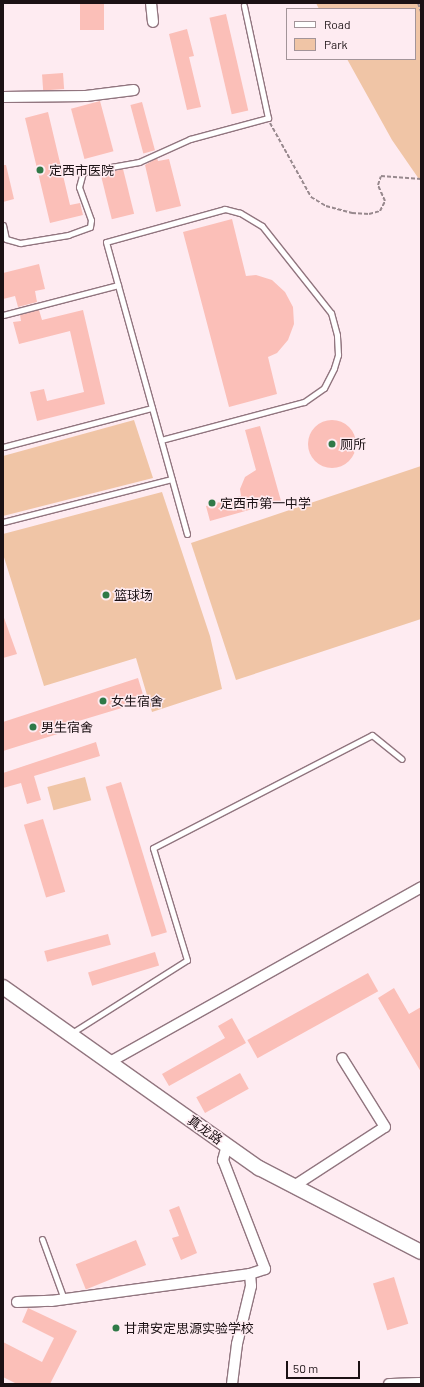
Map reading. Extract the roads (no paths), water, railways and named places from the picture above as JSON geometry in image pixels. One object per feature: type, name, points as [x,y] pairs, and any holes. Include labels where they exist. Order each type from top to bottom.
[{"type":"main road","name":"真龙路","points":[[3,987],[108,1063],[259,1168],[421,1252]]},
{"type":"street","points":[[151,3],[152,22]]},
{"type":"street","points":[[3,97],[86,96],[134,90]]},
{"type":"street","points":[[108,1063],[421,887]]},
{"type":"street","points":[[294,1186],[385,1127],[342,1058]]},
{"type":"street","points":[[17,1302],[64,1299],[250,1274],[265,1268],[223,1160],[227,1146]]},
{"type":"street","points":[[232,1384],[237,1344],[251,1286],[250,1274]]},
{"type":"street","points":[[389,1384],[421,1383]]},
{"type":"lane","points":[[3,225],[6,239],[20,243],[68,235],[90,227],[91,220],[79,187],[83,172],[139,162],[190,139],[268,118],[244,6]]},
{"type":"lane","points":[[161,440],[304,402],[324,388],[334,368],[338,355],[337,335],[331,313],[262,226],[240,213],[225,209],[106,242],[187,534]]},
{"type":"lane","points":[[3,315],[118,285]]},
{"type":"lane","points":[[3,447],[152,408]]},
{"type":"lane","points":[[3,522],[172,479]]},
{"type":"lane","points":[[70,1035],[187,960],[153,848],[372,735],[402,759]]},
{"type":"lane","points":[[42,1239],[64,1299]]},
{"type":"place","name":"定西市医院","points":[[40,170]]},
{"type":"place","name":"厕所","points":[[332,444]]},
{"type":"place","name":"定西市第一中学","points":[[212,503]]},
{"type":"place","name":"篮球场","points":[[106,595]]},
{"type":"place","name":"女生宿舍","points":[[103,701]]},
{"type":"place","name":"男生宿舍","points":[[33,727]]},
{"type":"place","name":"甘肃安定思源实验学校","points":[[116,1328]]}]
